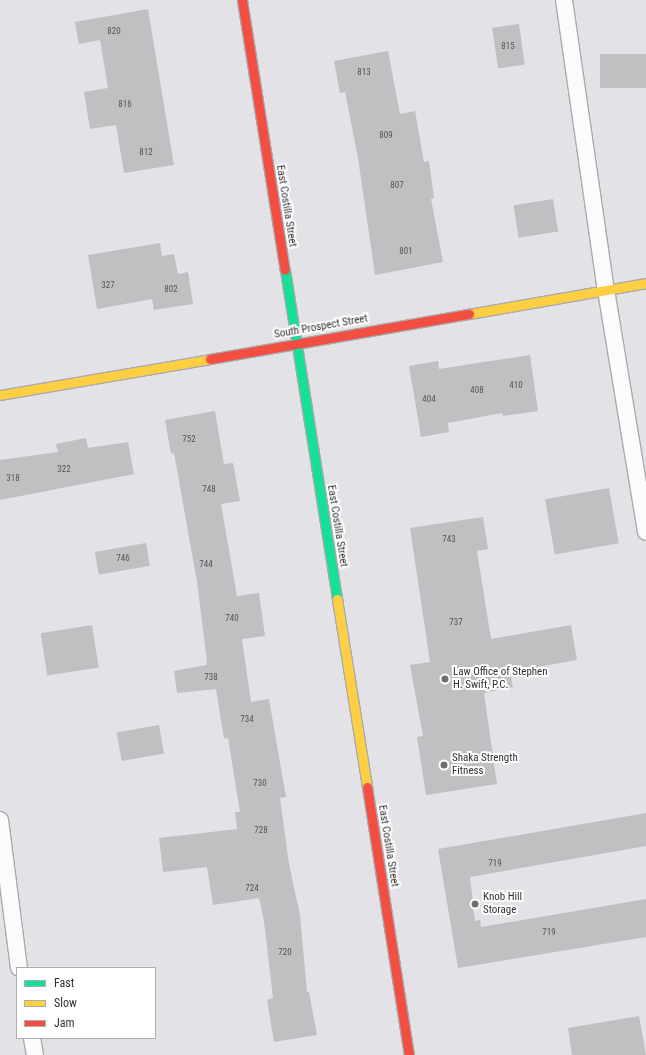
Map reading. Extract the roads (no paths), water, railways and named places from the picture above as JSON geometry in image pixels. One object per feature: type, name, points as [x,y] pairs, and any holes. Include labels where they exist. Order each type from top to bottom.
[{"type":"street","name":"East Costilla Street","points":[[242,0],[409,1055]]},
{"type":"street","name":"South Prospect Street","points":[[0,395],[646,283]]},
{"type":"lane","points":[[564,0],[606,290],[646,532]]},
{"type":"lane","points":[[0,820],[19,967]]},
{"type":"lane","points":[[32,1039],[35,1055]]},
{"type":"place","name":"Law Office of Stephen H. Swift, P.C.","points":[[445,679]]},
{"type":"place","name":"Shaka Strength Fitness","points":[[444,765]]},
{"type":"place","name":"Knob Hill Storage","points":[[475,904]]}]
